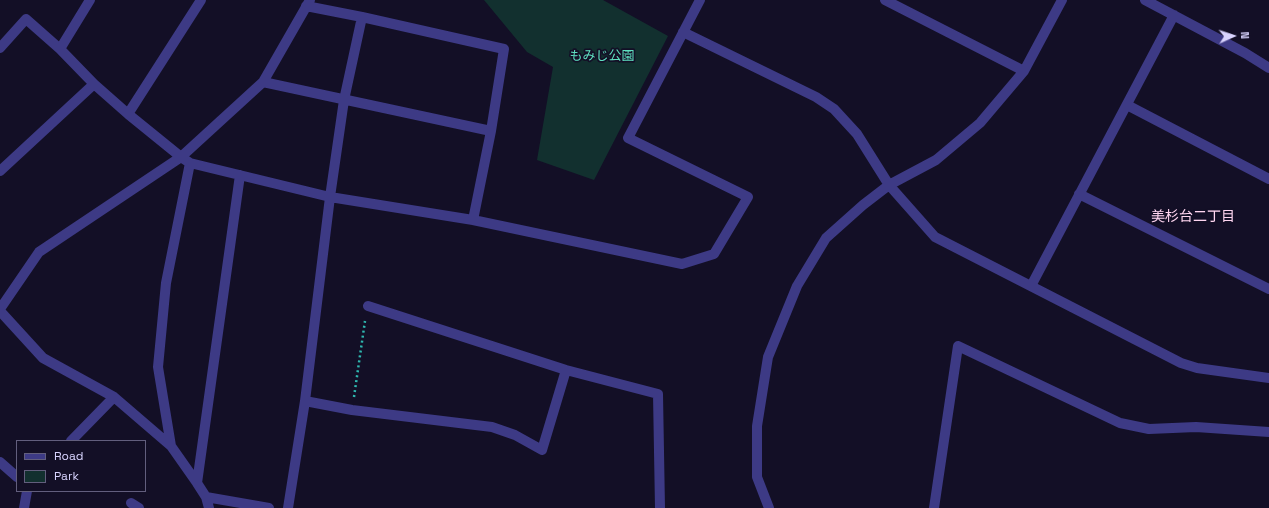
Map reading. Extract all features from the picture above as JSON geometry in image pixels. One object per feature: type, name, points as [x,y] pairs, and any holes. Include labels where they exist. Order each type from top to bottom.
[{"type":"street","points":[[60,49],[90,0]]},
{"type":"street","points":[[128,114],[201,0]]},
{"type":"street","points":[[0,48],[26,19],[60,49],[94,84],[128,114],[190,163],[330,197],[473,220],[682,264],[714,254],[748,197],[628,138],[700,0]]},
{"type":"street","points":[[885,0],[1024,71]]},
{"type":"street","points":[[769,508],[757,478],[757,426],[768,357],[797,286],[826,238],[863,205],[889,185],[936,160],[980,123],[1024,71],[1062,0]]},
{"type":"street","points":[[1145,0],[1245,53],[1269,68]]},
{"type":"street","points":[[269,508],[207,505],[197,483],[170,446],[114,397],[43,358],[0,310],[39,252],[181,157],[263,82],[308,3],[362,17],[504,49],[491,131],[473,220]]},
{"type":"street","points":[[1031,286],[1174,15]]},
{"type":"street","points":[[288,508],[305,401],[330,197],[344,100],[362,17]]},
{"type":"street","points":[[683,32],[816,97],[834,109],[857,134],[889,185],[935,238],[1181,363],[1197,368],[1269,378]]},
{"type":"street","points":[[263,82],[491,131]]},
{"type":"street","points":[[0,171],[94,84]]},
{"type":"street","points":[[1127,105],[1269,179]]},
{"type":"street","points":[[170,446],[158,367],[166,283],[190,163]]},
{"type":"street","points":[[197,483],[240,175]]},
{"type":"street","points":[[1079,194],[1269,289]]},
{"type":"street","points":[[368,306],[566,370],[658,394],[660,508]]},
{"type":"street","points":[[934,508],[958,346],[1120,423],[1149,429],[1196,427],[1269,432]]},
{"type":"street","points":[[305,401],[352,410],[492,427],[515,435],[542,450],[566,370]]},
{"type":"street","points":[[72,440],[114,397]]},
{"type":"street","points":[[0,462],[16,476]]},
{"type":"street","points":[[24,508],[27,492]]},
{"type":"path","points":[[352,410],[368,306]]},
{"type":"green space","name":"もみじ公園","points":[[484,0],[603,0],[668,36],[594,180],[537,160],[553,67],[527,52]]},
{"type":"district","name":"美杉台二丁目","points":[[1193,217]]}]
